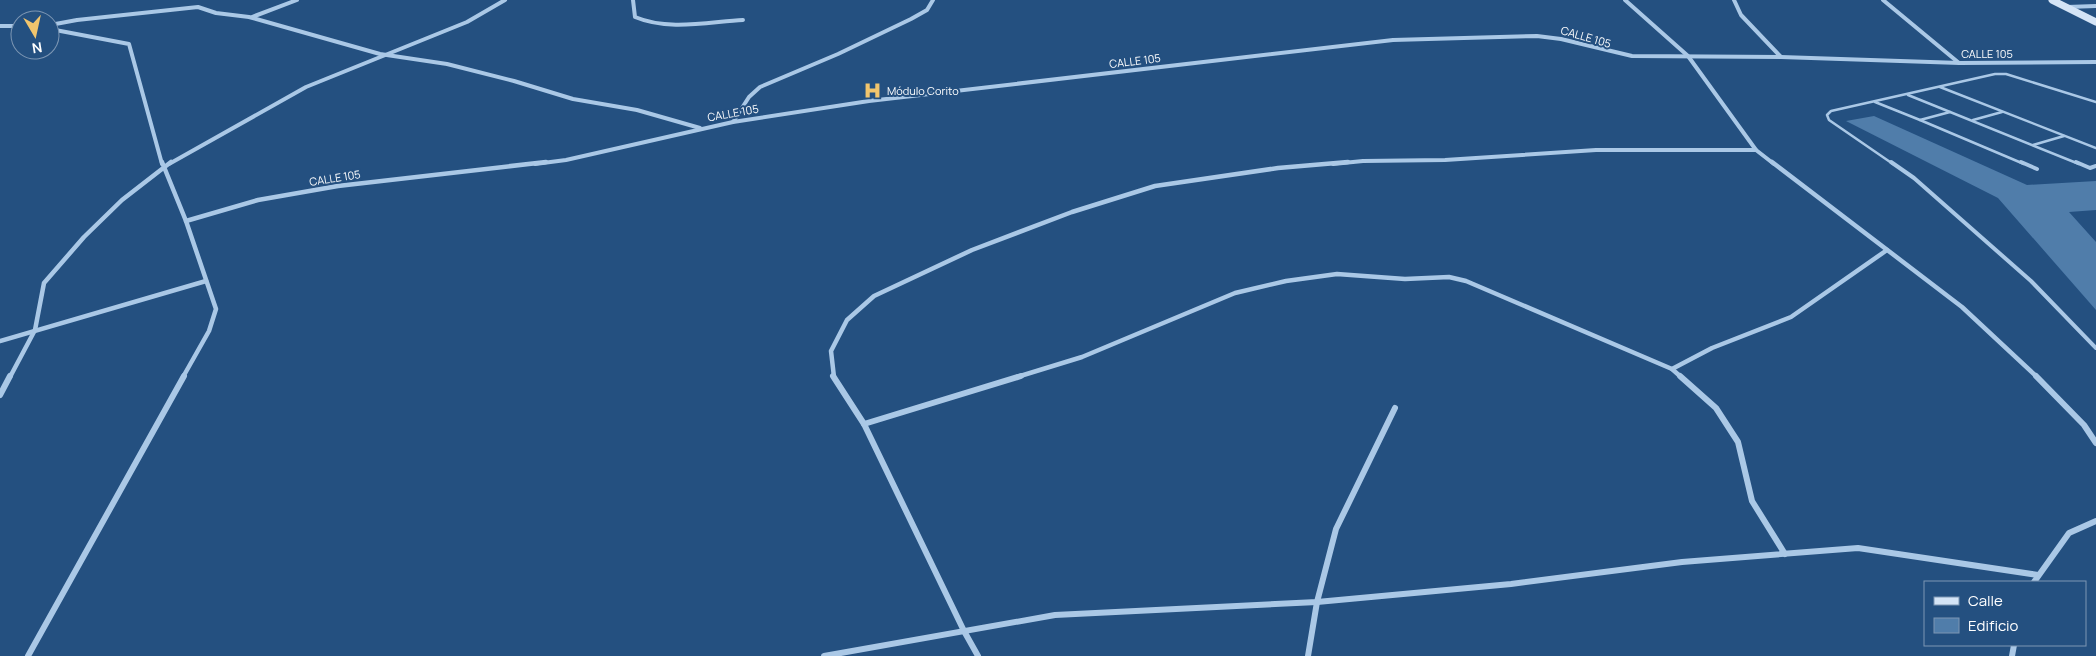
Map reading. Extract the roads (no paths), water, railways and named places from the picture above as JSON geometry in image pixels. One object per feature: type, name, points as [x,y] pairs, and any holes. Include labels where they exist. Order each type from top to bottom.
[{"type":"main road","points":[[2052,0],[2096,22]]},
{"type":"street","points":[[198,7],[199,0]]},
{"type":"street","points":[[251,17],[297,0]]},
{"type":"street","points":[[0,395],[36,330],[44,283],[96,225],[122,200],[162,167],[306,87],[467,22],[505,0]]},
{"type":"street","points":[[633,0],[635,17],[642,22],[658,24],[743,20]]},
{"type":"street","points":[[732,122],[749,97],[760,87],[838,54],[911,19],[927,10],[933,0]]},
{"type":"street","points":[[1625,0],[1688,56],[1756,150],[1962,307],[2036,376],[2084,426],[2096,442]]},
{"type":"street","points":[[1734,0],[1741,15],[1781,57]]},
{"type":"street","points":[[1883,0],[1960,63]]},
{"type":"street","points":[[2066,7],[2096,6]]},
{"type":"street","points":[[60,23],[198,7],[216,13],[251,17],[386,55],[447,64],[514,81],[573,99],[637,110],[701,128]]},
{"type":"street","points":[[28,656],[209,331],[216,309],[186,221],[162,167],[129,44],[60,31]]},
{"type":"street","name":"CALLE 105","points":[[186,221],[258,200],[302,192],[348,184],[566,160],[630,147],[701,128],[870,101],[1393,40],[1547,36],[1615,54],[1632,56],[1781,57],[1960,63],[2096,62]]},
{"type":"street","points":[[978,656],[964,631],[864,424],[833,375],[831,351],[847,320],[874,296],[972,250],[1072,212],[1155,186],[1278,168],[1363,161],[1445,160],[1596,150],[1756,150]]},
{"type":"street","points":[[1672,369],[1712,348],[1791,317],[1887,250]]},
{"type":"street","points":[[864,424],[1082,357],[1235,293],[1286,281],[1337,274],[1406,279],[1449,277],[1466,281],[1672,369],[1716,408],[1738,442],[1752,501],[1785,554]]},
{"type":"street","points":[[0,341],[206,282]]},
{"type":"street","points":[[1308,656],[1317,602],[1336,529],[1395,408]]},
{"type":"street","points":[[2035,581],[2068,533],[2096,521]]},
{"type":"street","points":[[824,656],[1055,615],[1317,602],[1511,584],[1682,562],[1858,548],[2038,575]]},
{"type":"lane","points":[[2096,102],[2006,74],[1987,75],[1940,88],[1831,111],[1827,115],[1829,120],[1914,178],[2031,281],[2096,348]]},
{"type":"lane","points":[[1940,88],[2096,148]]},
{"type":"lane","points":[[1908,95],[2090,168],[2096,166]]},
{"type":"lane","points":[[1875,102],[2038,169]]},
{"type":"lane","points":[[1920,120],[1950,112]]},
{"type":"lane","points":[[1972,121],[2002,112]]},
{"type":"lane","points":[[2032,145],[2064,136]]},
{"type":"place","name":"Módulo Corito","points":[[873,91]]}]
